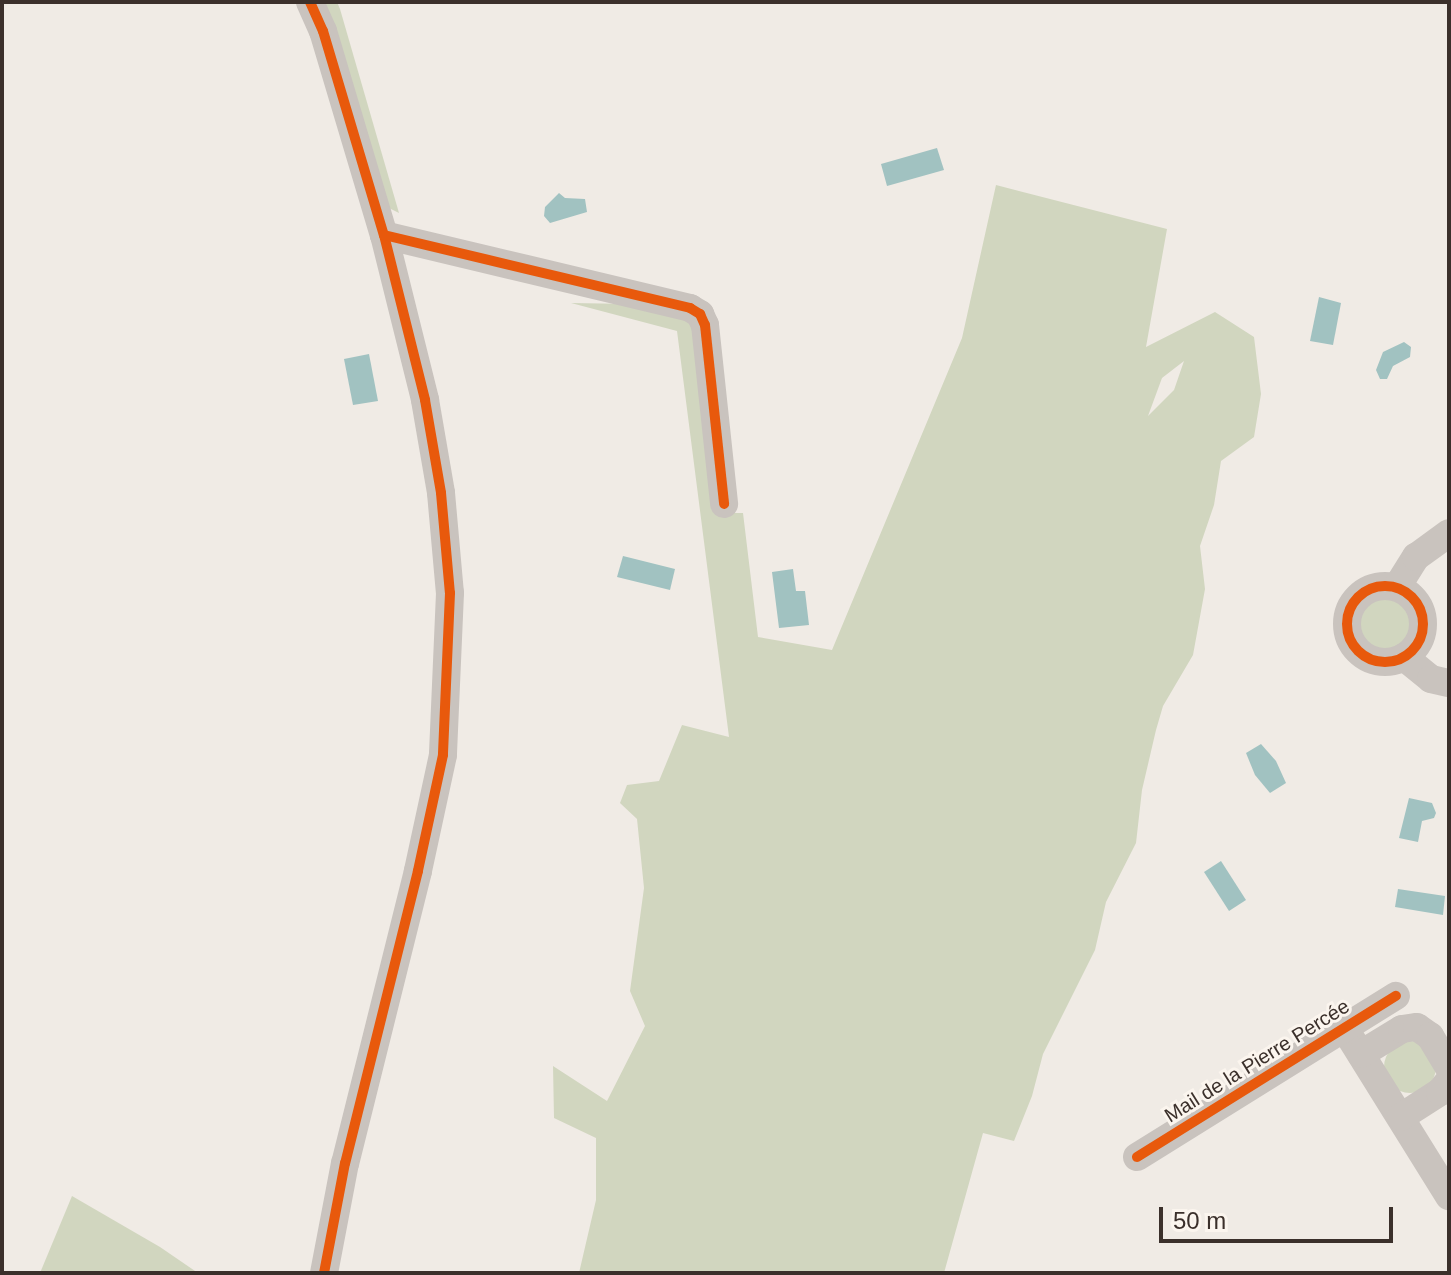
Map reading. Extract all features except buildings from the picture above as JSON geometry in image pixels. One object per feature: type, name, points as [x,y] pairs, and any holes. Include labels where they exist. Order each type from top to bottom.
[{"type":"street","points":[[310,2],[332,58],[384,235],[425,400],[441,493],[450,593],[443,755],[418,871],[345,1163],[324,1273]]},
{"type":"street","points":[[384,235],[690,308],[700,314],[705,325],[724,504]]},
{"type":"street","points":[[1397,587],[1416,557],[1449,533]]},
{"type":"street","points":[[1397,587],[1416,602],[1423,624],[1416,647],[1404,657],[1381,662],[1366,657],[1350,640],[1347,624],[1351,608],[1360,595],[1374,588],[1397,587]]},
{"type":"street","points":[[1404,657],[1431,679],[1449,683]]},
{"type":"street","name":"Mail de la Pierre Percée","points":[[1137,1157],[1396,996]]},
{"type":"street","points":[[1361,1054],[1402,1029],[1417,1027],[1430,1036],[1449,1068]]},
{"type":"street","points":[[1345,1029],[1449,1196]]},
{"type":"street","points":[[1401,1117],[1440,1092],[1449,1081]]},
{"type":"green space","points":[[320,2],[337,2],[340,9],[399,213],[385,206]]},
{"type":"green space","points":[[996,185],[1167,229],[1146,347],[1215,312],[1254,337],[1261,394],[1254,437],[1221,461],[1214,505],[1200,546],[1205,589],[1193,655],[1163,706],[1142,790],[1136,843],[1106,902],[1095,950],[1043,1054],[1032,1096],[1014,1141],[983,1133],[944,1273],[579,1273],[596,1200],[596,1138],[554,1118],[553,1066],[607,1101],[645,1026],[630,991],[644,888],[637,819],[620,803],[627,785],[659,781],[682,725],[729,737],[677,331],[571,303],[632,304],[687,319],[695,327],[718,513],[743,513],[758,637],[832,650],[962,338]],"holes":[[[1184,361],[1174,390],[1148,416],[1162,378]]]},
{"type":"green space","points":[[1385,598],[1404,605],[1411,624],[1404,643],[1385,650],[1366,643],[1359,624],[1366,605]]},
{"type":"green space","points":[[1410,1041],[1428,1049],[1436,1067],[1428,1085],[1410,1093],[1392,1085],[1384,1067],[1392,1049]]},
{"type":"green space","points":[[72,1196],[160,1247],[198,1273],[40,1273]]},
{"type":"water","points":[[937,148],[944,170],[887,186],[881,164]]},
{"type":"water","points":[[559,193],[565,198],[585,199],[587,212],[550,223],[544,216],[545,207]]},
{"type":"water","points":[[1319,297],[1341,303],[1333,345],[1310,341]]},
{"type":"water","points":[[1404,342],[1411,347],[1410,357],[1393,366],[1387,379],[1380,379],[1376,370],[1383,352]]},
{"type":"water","points":[[369,354],[378,401],[353,405],[344,359]]},
{"type":"water","points":[[623,556],[675,569],[670,590],[617,577]]},
{"type":"water","points":[[793,569],[796,591],[805,591],[809,625],[779,628],[772,572]]},
{"type":"water","points":[[1261,744],[1276,761],[1286,783],[1270,793],[1255,775],[1246,753]]},
{"type":"water","points":[[1409,798],[1432,803],[1436,813],[1434,818],[1422,821],[1418,842],[1399,838]]},
{"type":"water","points":[[1221,861],[1246,900],[1229,911],[1204,872]]},
{"type":"water","points":[[1398,889],[1445,896],[1443,915],[1395,907]]},
{"type":"cycle path","points":[[310,2],[323,31],[384,235],[425,400],[441,493],[450,593],[443,755],[418,871],[345,1163],[324,1273]]},
{"type":"cycle path","points":[[384,235],[690,308],[700,314],[705,325],[724,504]]},
{"type":"cycle path","points":[[1378,586],[1392,586],[1406,592],[1417,603],[1423,624],[1420,639],[1412,651],[1392,662],[1378,662],[1364,656],[1353,645],[1347,631],[1347,617],[1353,603],[1364,592],[1378,586]]},
{"type":"cycle path","points":[[1137,1157],[1396,996]]}]
